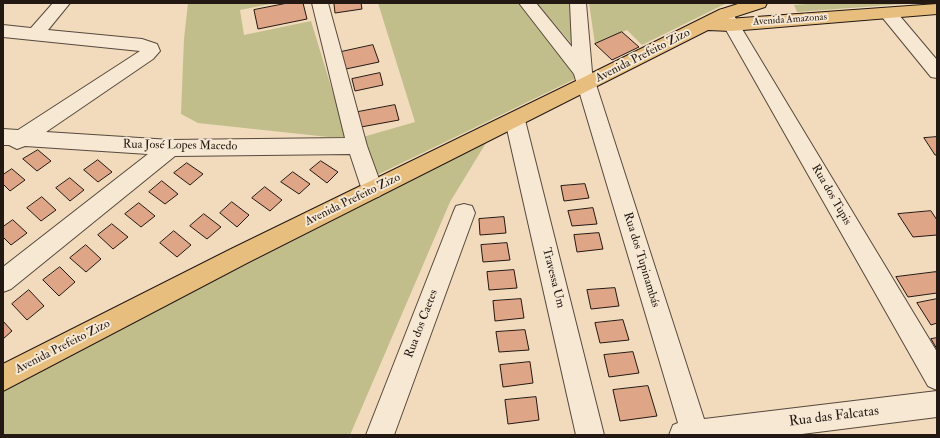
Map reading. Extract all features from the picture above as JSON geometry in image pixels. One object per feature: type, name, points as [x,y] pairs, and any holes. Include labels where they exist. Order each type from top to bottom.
[{"type":"main road","name":"Avenida Amazonas","points":[[703,25],[728,19],[759,3]]},
{"type":"main road","points":[[776,3],[789,20]]},
{"type":"main road","name":"Avenida Amazonas","points":[[728,19],[789,20],[937,9]]},
{"type":"main road","name":"Avenida Prefeito Zizo","points":[[3,378],[239,256],[515,120],[585,78],[703,25]]},
{"type":"street","points":[[35,34],[62,3]]},
{"type":"street","points":[[320,3],[357,146],[372,190]]},
{"type":"street","points":[[526,3],[585,78]]},
{"type":"street","points":[[578,3],[585,78]]},
{"type":"street","points":[[888,13],[937,72]]},
{"type":"street","name":"Rua dos Tupis","points":[[728,19],[937,377]]},
{"type":"street","points":[[3,31],[148,46],[151,48],[147,55],[12,138],[3,150]]},
{"type":"street","name":"Rua dos Tupinambás","points":[[585,78],[691,435]]},
{"type":"street","name":"Travessa Um","points":[[515,120],[590,435]]},
{"type":"street","name":"Rua José Lopes Macedo","points":[[12,138],[171,148],[357,146]]},
{"type":"street","points":[[3,281],[171,148]]},
{"type":"street","name":"Rua dos Caetes","points":[[380,435],[464,213]]},
{"type":"street","name":"Rua das Falcatas","points":[[691,435],[937,404]]},
{"type":"shaded area","points":[[188,3],[275,3],[240,10],[244,35],[311,21],[347,139],[198,123],[181,114],[184,39]]},
{"type":"shaded area","points":[[378,3],[521,3],[581,76],[373,177],[363,137],[415,122]]},
{"type":"shaded area","points":[[537,3],[573,3],[577,50]]},
{"type":"shaded area","points":[[589,3],[727,3],[642,45],[627,30],[595,44]]},
{"type":"shaded area","points":[[820,3],[916,3],[797,12],[794,5]]},
{"type":"shaded area","points":[[489,138],[450,202],[350,435],[3,435],[3,388],[368,203]]},
{"type":"building","points":[[288,3],[303,3],[307,19],[258,29],[254,10]]},
{"type":"building","points":[[361,3],[362,9],[335,13],[334,4]]},
{"type":"building","points":[[622,32],[639,47],[612,60],[595,44]]},
{"type":"building","points":[[373,45],[379,62],[346,69],[341,52]]},
{"type":"building","points":[[380,73],[383,85],[355,91],[352,79]]},
{"type":"building","points":[[395,105],[399,120],[361,127],[358,112]]},
{"type":"building","points":[[937,137],[937,155],[935,155],[924,138]]},
{"type":"building","points":[[38,150],[51,161],[37,171],[23,159]]},
{"type":"building","points":[[98,160],[112,172],[98,182],[84,170]]},
{"type":"building","points":[[321,161],[338,172],[327,183],[310,170]]},
{"type":"building","points":[[187,163],[203,174],[190,185],[174,173]]},
{"type":"building","points":[[12,169],[25,180],[10,191],[3,184],[3,175]]},
{"type":"building","points":[[293,172],[310,184],[299,194],[281,182]]},
{"type":"building","points":[[70,178],[84,190],[70,201],[56,188]]},
{"type":"building","points":[[162,181],[178,194],[165,204],[149,192]]},
{"type":"building","points":[[585,184],[589,198],[564,201],[561,186]]},
{"type":"building","points":[[265,187],[282,200],[270,211],[252,198]]},
{"type":"building","points":[[42,197],[56,210],[41,221],[27,208]]},
{"type":"building","points":[[232,202],[249,215],[237,227],[220,213]]},
{"type":"building","points":[[139,203],[155,216],[141,227],[125,214]]},
{"type":"building","points":[[593,208],[597,224],[572,226],[568,211]]},
{"type":"building","points":[[931,211],[937,220],[937,235],[913,237],[898,214]]},
{"type":"building","points":[[204,214],[221,227],[207,239],[190,226]]},
{"type":"building","points":[[504,217],[506,233],[480,235],[479,219]]},
{"type":"building","points":[[13,220],[27,233],[11,245],[3,237],[3,227]]},
{"type":"building","points":[[112,224],[128,237],[113,249],[98,235]]},
{"type":"building","points":[[174,231],[191,245],[177,257],[160,243]]},
{"type":"building","points":[[599,233],[603,249],[577,252],[574,235]]},
{"type":"building","points":[[507,243],[510,260],[483,262],[481,245]]},
{"type":"building","points":[[86,245],[101,259],[86,272],[70,258]]},
{"type":"building","points":[[60,267],[75,282],[59,296],[43,280]]},
{"type":"building","points":[[514,270],[517,288],[489,290],[487,272]]},
{"type":"building","points":[[936,272],[937,293],[908,297],[896,277]]},
{"type":"building","points":[[615,288],[619,306],[591,309],[587,290]]},
{"type":"building","points":[[29,290],[44,306],[27,320],[12,304]]},
{"type":"building","points":[[521,299],[524,318],[495,321],[493,301]]},
{"type":"building","points":[[937,299],[937,323],[931,325],[917,303]]},
{"type":"building","points":[[623,320],[629,340],[600,343],[595,323]]},
{"type":"building","points":[[3,321],[12,331],[3,339]]},
{"type":"building","points":[[525,330],[529,350],[499,352],[496,332]]},
{"type":"building","points":[[937,338],[937,349],[931,339]]},
{"type":"building","points":[[633,352],[639,373],[609,377],[604,355]]},
{"type":"building","points":[[530,362],[533,383],[503,387],[500,365]]},
{"type":"building","points":[[648,386],[657,416],[620,421],[613,390]]},
{"type":"building","points":[[536,397],[539,420],[508,424],[505,400]]}]
